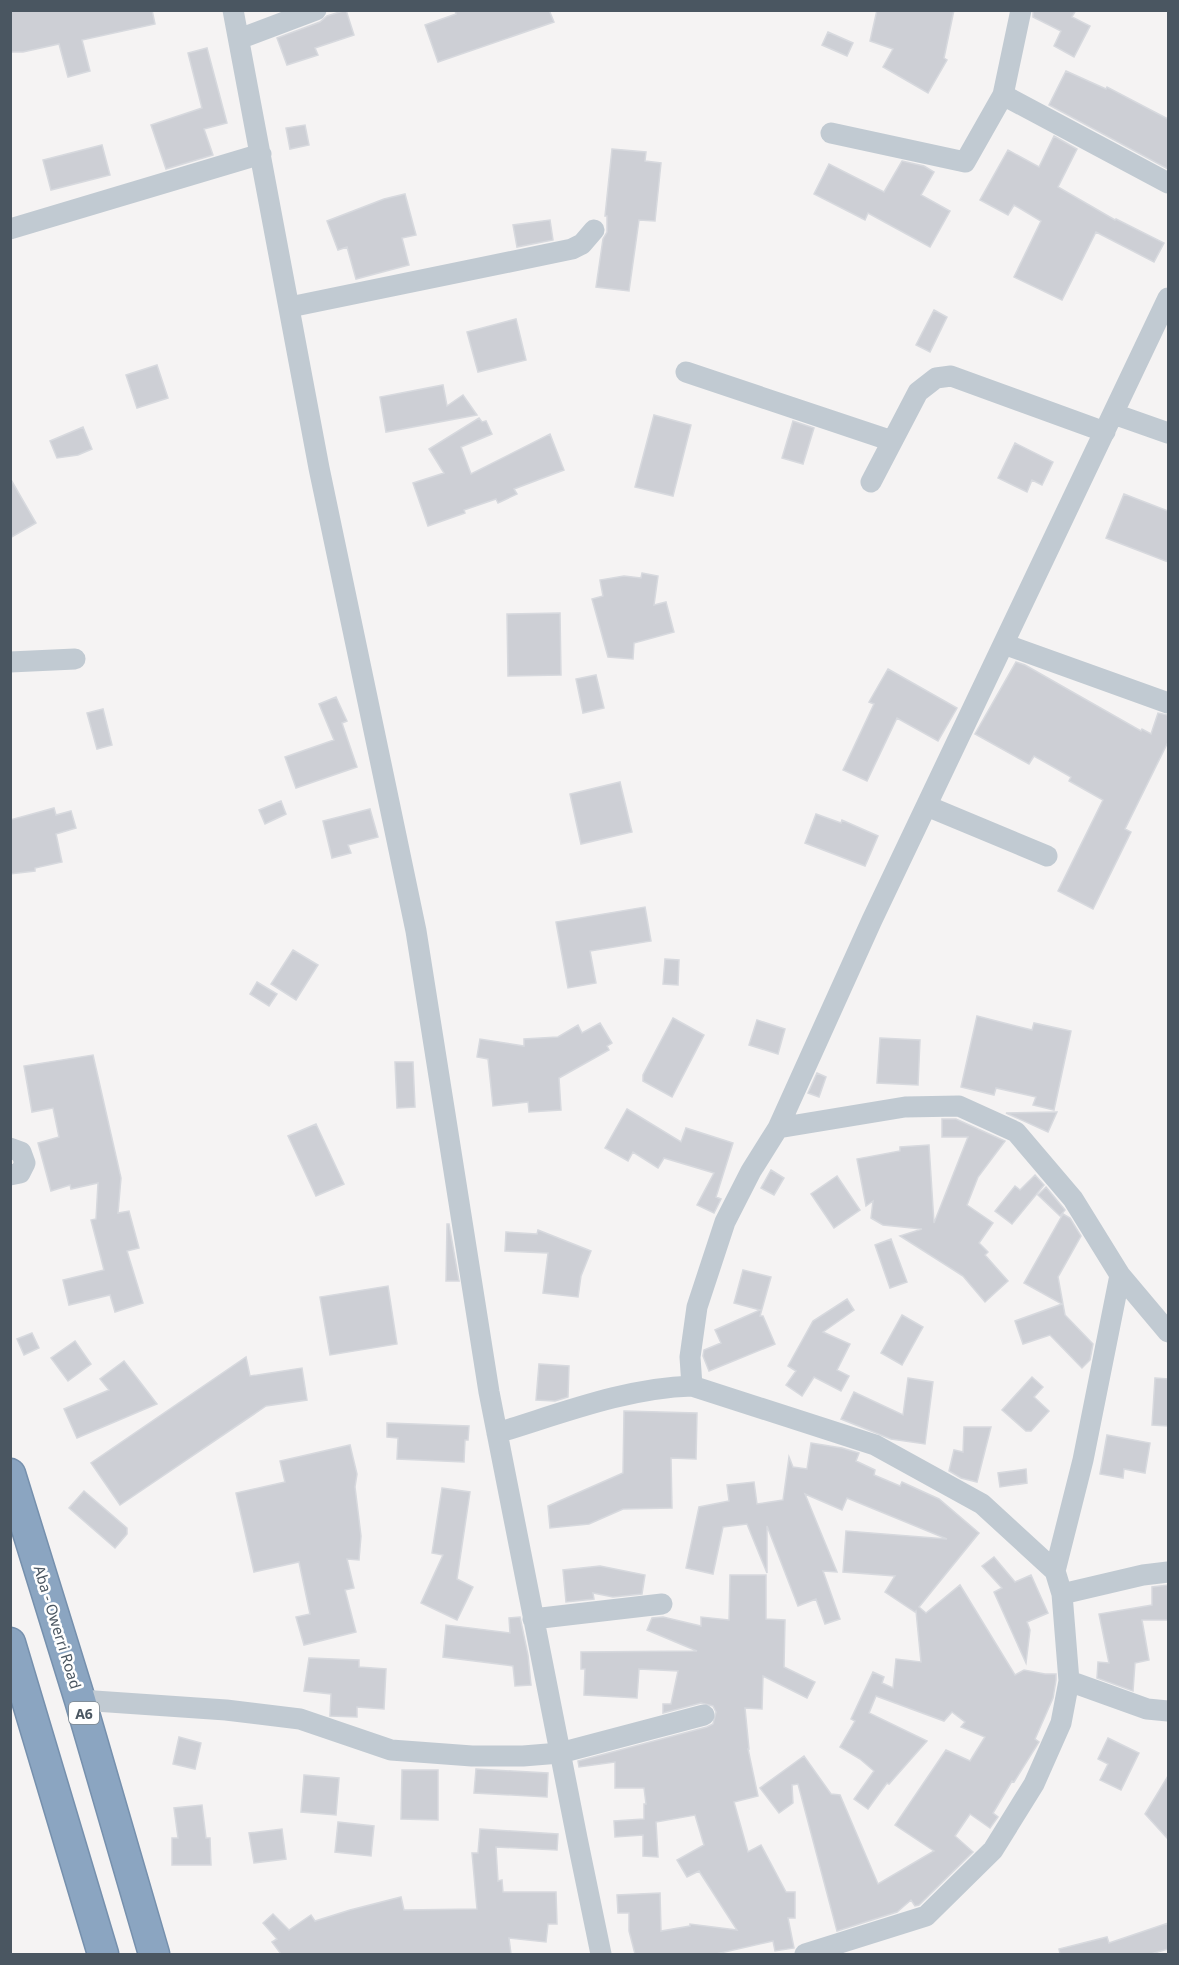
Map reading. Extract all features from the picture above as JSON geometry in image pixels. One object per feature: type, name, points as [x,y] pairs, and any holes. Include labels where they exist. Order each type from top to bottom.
[{"type":"highway","name":"Aba - Owerri Road","points":[[10,1474],[80,1700],[154,1954]]},
{"type":"highway","points":[[10,1643],[103,1954]]},
{"type":"street","points":[[233,10],[319,468],[416,931],[497,1433],[602,1954]]},
{"type":"street","points":[[239,39],[316,10]]},
{"type":"street","points":[[831,133],[965,162],[1002,95],[1021,10]]},
{"type":"street","points":[[1002,95],[1168,183]]},
{"type":"street","points":[[10,229],[261,154]]},
{"type":"street","points":[[290,307],[572,249],[582,244],[594,230]]},
{"type":"street","points":[[692,1386],[690,1357],[697,1307],[725,1222],[751,1171],[778,1128],[867,930],[1168,298]]},
{"type":"street","points":[[686,372],[892,441]]},
{"type":"street","points":[[871,482],[918,392],[936,378],[951,376],[1109,423],[1168,433]]},
{"type":"street","points":[[1004,644],[1168,703]]},
{"type":"street","points":[[10,662],[75,658]]},
{"type":"street","points":[[927,806],[1047,855]]},
{"type":"street","points":[[778,1128],[904,1107],[959,1106],[1016,1132],[1073,1199],[1120,1275],[1165,1322]]},
{"type":"street","points":[[10,1148],[21,1152],[25,1163],[20,1173],[10,1175]]},
{"type":"street","points":[[1055,1571],[1083,1460],[1120,1275]]},
{"type":"street","points":[[497,1433],[662,1387],[692,1386],[875,1445],[982,1504],[1055,1571],[1062,1594],[1069,1681],[1061,1723],[1034,1784],[993,1850],[926,1916],[805,1954]]},
{"type":"street","points":[[1062,1594],[1143,1575],[1168,1572]]},
{"type":"street","points":[[533,1619],[662,1604]]},
{"type":"street","points":[[1069,1681],[1147,1709],[1168,1711]]},
{"type":"street","points":[[80,1700],[226,1710],[300,1719],[391,1750],[472,1756],[560,1753],[704,1715]]},
{"type":"building","points":[[10,10],[152,10],[155,24],[82,40],[90,71],[68,77],[59,44],[23,52],[10,52]]},
{"type":"building","points":[[346,10],[354,35],[315,48],[318,55],[287,65],[277,38]]},
{"type":"building","points":[[455,10],[549,10],[554,22],[438,62],[425,25],[456,14]]},
{"type":"building","points":[[877,10],[954,10],[944,58],[947,60],[928,93],[883,67],[893,49],[870,41]]},
{"type":"building","points":[[1033,10],[1076,10],[1072,17],[1090,26],[1074,57],[1054,46],[1061,31],[1033,17]]},
{"type":"building","points":[[828,32],[853,43],[847,56],[822,45]]},
{"type":"building","points":[[207,48],[227,123],[204,129],[213,155],[166,169],[151,125],[202,108],[188,53]]},
{"type":"building","points":[[1066,71],[1106,89],[1107,87],[1168,119],[1168,169],[1049,105]]},
{"type":"building","points":[[305,125],[309,145],[290,149],[286,128]]},
{"type":"building","points":[[1054,136],[1077,149],[1058,187],[1115,220],[1164,243],[1154,262],[1096,232],[1062,300],[1014,277],[1041,221],[1014,205],[1008,215],[980,200],[1008,150],[1039,167]]},
{"type":"building","points":[[102,145],[110,175],[51,190],[43,160]]},
{"type":"building","points":[[612,149],[646,152],[645,161],[661,163],[655,221],[639,220],[629,291],[596,287],[603,239],[607,232],[607,216],[605,216]]},
{"type":"building","points":[[902,161],[924,166],[934,172],[921,195],[950,211],[930,247],[868,213],[865,220],[814,194],[829,164],[884,192]]},
{"type":"building","points":[[405,194],[416,235],[402,238],[409,265],[356,279],[347,247],[338,250],[327,221],[384,199]]},
{"type":"building","points":[[550,220],[553,240],[517,247],[513,225]]},
{"type":"building","points":[[934,310],[947,317],[930,352],[916,345]]},
{"type":"building","points":[[516,319],[526,360],[478,372],[467,332]]},
{"type":"building","points":[[157,365],[168,398],[137,408],[126,375]]},
{"type":"building","points":[[443,385],[447,406],[463,395],[477,415],[386,432],[380,397]]},
{"type":"building","points":[[654,415],[691,425],[673,496],[635,487]]},
{"type":"building","points":[[479,418],[482,422],[486,421],[492,434],[461,447],[471,474],[550,434],[564,470],[514,489],[517,494],[498,503],[496,499],[428,526],[413,483],[444,473],[429,449]]},
{"type":"building","points":[[793,421],[814,428],[803,464],[782,458]]},
{"type":"building","points":[[83,427],[92,449],[78,455],[57,458],[50,441]]},
{"type":"building","points":[[1015,443],[1053,462],[1042,485],[1032,480],[1027,492],[998,478]]},
{"type":"building","points":[[10,478],[36,523],[10,538]]},
{"type":"building","points":[[1124,494],[1168,511],[1168,562],[1106,538]]},
{"type":"building","points":[[642,573],[658,576],[654,605],[666,602],[674,632],[634,643],[633,659],[608,657],[592,599],[603,596],[600,580],[624,576],[641,578]]},
{"type":"building","points":[[560,613],[561,675],[508,676],[507,614]]},
{"type":"building","points":[[1016,662],[1141,731],[1142,729],[1151,734],[1158,713],[1168,715],[1168,742],[1125,829],[1131,832],[1093,909],[1058,891],[1103,800],[1069,781],[1071,777],[1034,756],[1029,764],[975,734]]},
{"type":"building","points":[[888,669],[957,708],[938,741],[897,718],[867,781],[843,770],[874,704],[869,702]]},
{"type":"building","points":[[596,675],[604,708],[583,713],[576,679]]},
{"type":"building","points":[[336,697],[347,721],[342,723],[357,767],[296,788],[285,757],[334,740],[319,704]]},
{"type":"building","points":[[103,709],[112,745],[97,749],[87,713]]},
{"type":"building","points":[[620,782],[632,832],[581,844],[570,794]]},
{"type":"building","points":[[281,801],[286,814],[265,824],[259,810]]},
{"type":"building","points":[[54,808],[56,815],[71,811],[76,828],[56,834],[62,862],[35,868],[35,871],[10,874],[10,820]]},
{"type":"building","points":[[370,809],[378,837],[348,845],[351,853],[332,858],[323,821]]},
{"type":"building","points":[[816,814],[841,823],[842,820],[878,836],[865,866],[805,843]]},
{"type":"building","points":[[645,907],[651,941],[590,951],[596,983],[568,988],[556,922]]},
{"type":"building","points":[[293,950],[318,965],[296,1000],[271,984]]},
{"type":"building","points":[[665,959],[679,960],[678,985],[663,984]]},
{"type":"building","points":[[257,982],[277,994],[269,1006],[250,994]]},
{"type":"building","points":[[977,1016],[1032,1030],[1034,1023],[1071,1031],[1054,1110],[1033,1105],[1036,1097],[996,1088],[994,1095],[961,1087]]},
{"type":"building","points":[[673,1018],[704,1035],[672,1097],[643,1081],[643,1075]]},
{"type":"building","points":[[757,1020],[785,1029],[778,1054],[749,1045]]},
{"type":"building","points":[[600,1023],[612,1043],[607,1046],[609,1050],[559,1078],[561,1110],[529,1112],[528,1102],[493,1106],[488,1059],[477,1057],[480,1039],[524,1046],[524,1039],[558,1037],[578,1025],[582,1033]]},
{"type":"building","points":[[880,1038],[920,1040],[918,1085],[877,1083]]},
{"type":"building","points":[[93,1055],[121,1178],[118,1213],[129,1211],[139,1248],[127,1251],[143,1303],[115,1312],[110,1295],[69,1305],[63,1280],[104,1270],[91,1220],[96,1219],[98,1183],[71,1189],[70,1185],[51,1191],[38,1143],[59,1137],[53,1108],[32,1112],[24,1066]]},
{"type":"building","points":[[395,1062],[413,1062],[415,1107],[397,1108]]},
{"type":"building","points":[[817,1073],[826,1077],[819,1097],[808,1093]]},
{"type":"building","points":[[627,1109],[681,1142],[686,1128],[733,1143],[716,1197],[721,1199],[714,1213],[697,1205],[714,1173],[664,1158],[658,1168],[633,1152],[628,1161],[605,1148]]},
{"type":"building","points":[[1057,1112],[1048,1132],[1006,1113]]},
{"type":"building","points":[[942,1119],[956,1119],[1005,1141],[978,1177],[967,1205],[993,1223],[979,1243],[988,1252],[985,1255],[1008,1281],[985,1302],[963,1276],[900,1236],[922,1229],[883,1225],[871,1218],[873,1201],[866,1206],[857,1159],[900,1151],[900,1147],[929,1145],[934,1223],[968,1137],[942,1137]]},
{"type":"building","points":[[316,1124],[344,1184],[316,1196],[288,1136]]},
{"type":"building","points":[[771,1170],[784,1178],[774,1195],[761,1188]]},
{"type":"building","points":[[1035,1175],[1044,1185],[1012,1224],[995,1211],[1015,1186],[1020,1190]]},
{"type":"building","points":[[837,1176],[860,1210],[834,1228],[811,1194]]},
{"type":"building","points":[[1046,1187],[1065,1210],[1060,1216],[1038,1195]]},
{"type":"building","points":[[1063,1214],[1070,1218],[1081,1236],[1058,1277],[1065,1315],[1093,1344],[1090,1360],[1082,1368],[1050,1335],[1023,1344],[1015,1321],[1062,1304],[1024,1283]]},
{"type":"building","points":[[447,1224],[449,1224],[459,1281],[446,1281]]},
{"type":"building","points":[[538,1230],[591,1251],[581,1276],[578,1297],[543,1293],[548,1253],[505,1251],[506,1232],[537,1234]]},
{"type":"building","points":[[891,1239],[907,1282],[890,1288],[875,1245]]},
{"type":"building","points":[[743,1270],[771,1277],[760,1316],[763,1316],[775,1344],[709,1371],[703,1356],[704,1350],[721,1343],[715,1330],[760,1310],[734,1303]]},
{"type":"building","points":[[388,1286],[397,1344],[330,1355],[320,1297]]},
{"type":"building","points":[[847,1299],[854,1310],[823,1332],[850,1344],[837,1370],[849,1376],[841,1391],[814,1377],[802,1396],[786,1385],[796,1371],[788,1366],[813,1321]]},
{"type":"building","points":[[902,1315],[923,1327],[902,1365],[881,1353]]},
{"type":"building","points":[[32,1333],[39,1348],[24,1355],[17,1339]]},
{"type":"building","points":[[75,1341],[91,1364],[68,1381],[51,1358]]},
{"type":"building","points":[[246,1357],[250,1376],[302,1368],[307,1400],[266,1406],[120,1505],[91,1463]]},
{"type":"building","points":[[124,1361],[157,1404],[77,1438],[64,1409],[109,1390],[100,1379]]},
{"type":"building","points":[[539,1364],[569,1366],[568,1397],[555,1401],[536,1400]]},
{"type":"building","points":[[1032,1377],[1043,1387],[1034,1397],[1049,1411],[1031,1431],[1026,1431],[1002,1410]]},
{"type":"building","points":[[908,1378],[933,1382],[925,1444],[891,1439],[841,1419],[854,1392],[903,1415]]},
{"type":"building","points":[[1155,1378],[1168,1379],[1168,1426],[1152,1425]]},
{"type":"building","points":[[624,1411],[697,1413],[696,1459],[671,1458],[672,1508],[623,1509],[589,1524],[550,1528],[548,1506],[623,1473]]},
{"type":"building","points":[[387,1423],[469,1426],[468,1440],[465,1440],[464,1462],[397,1459],[398,1438],[387,1437]]},
{"type":"building","points":[[964,1427],[991,1427],[977,1482],[961,1478],[949,1471],[954,1450],[963,1452]]},
{"type":"building","points":[[1107,1435],[1150,1443],[1145,1473],[1124,1469],[1123,1478],[1100,1474]]},
{"type":"building","points":[[811,1443],[859,1453],[856,1461],[875,1470],[874,1475],[900,1486],[902,1482],[939,1499],[979,1533],[919,1607],[926,1613],[960,1585],[1015,1675],[1024,1670],[1056,1674],[1053,1698],[1035,1739],[1039,1742],[993,1813],[998,1817],[990,1828],[970,1814],[955,1836],[973,1852],[919,1905],[915,1906],[911,1900],[897,1912],[837,1931],[798,1784],[792,1785],[793,1803],[779,1813],[760,1788],[804,1756],[831,1794],[840,1795],[878,1884],[934,1851],[895,1825],[946,1750],[970,1761],[985,1737],[961,1727],[965,1722],[952,1712],[944,1721],[876,1696],[869,1713],[927,1741],[889,1784],[887,1783],[868,1809],[854,1799],[874,1771],[840,1747],[855,1721],[851,1719],[873,1672],[884,1677],[882,1683],[893,1688],[896,1659],[921,1662],[916,1611],[885,1592],[895,1576],[843,1572],[846,1531],[947,1539],[847,1498],[842,1510],[805,1494],[837,1572],[823,1571],[840,1619],[825,1624],[816,1599],[798,1606],[767,1526],[767,1573],[747,1524],[723,1527],[713,1574],[686,1568],[699,1507],[729,1501],[727,1485],[754,1482],[757,1504],[783,1500],[789,1457],[793,1467],[807,1469]]},
{"type":"building","points":[[350,1445],[357,1474],[355,1487],[361,1536],[359,1560],[347,1559],[354,1588],[345,1590],[356,1632],[304,1645],[296,1617],[310,1614],[299,1562],[254,1572],[236,1493],[285,1482],[280,1461]]},
{"type":"building","points":[[1026,1469],[1027,1483],[1000,1487],[998,1473]]},
{"type":"building","points":[[442,1488],[470,1492],[457,1579],[473,1587],[457,1620],[421,1603],[443,1555],[432,1553]]},
{"type":"building","points":[[84,1491],[127,1528],[127,1534],[115,1548],[69,1508]]},
{"type":"building","points":[[994,1557],[1015,1582],[1031,1575],[1048,1613],[1027,1622],[1030,1630],[1026,1663],[994,1592],[1002,1588],[982,1566]]},
{"type":"building","points":[[600,1566],[645,1575],[642,1594],[613,1597],[593,1593],[594,1599],[566,1602],[563,1570]]},
{"type":"building","points":[[730,1575],[766,1575],[766,1619],[785,1620],[784,1667],[815,1682],[807,1698],[763,1676],[762,1709],[745,1708],[748,1749],[758,1796],[734,1802],[748,1852],[761,1845],[786,1892],[795,1892],[795,1918],[788,1918],[794,1948],[775,1951],[773,1941],[716,1954],[635,1954],[629,1931],[629,1913],[618,1913],[617,1895],[660,1893],[661,1931],[690,1926],[690,1924],[737,1930],[699,1871],[687,1877],[677,1860],[704,1845],[695,1815],[656,1822],[658,1857],[643,1856],[643,1835],[615,1837],[614,1821],[644,1819],[644,1804],[646,1804],[644,1788],[615,1788],[615,1762],[579,1767],[578,1761],[707,1727],[713,1724],[716,1712],[713,1706],[701,1703],[663,1713],[663,1704],[671,1704],[678,1671],[639,1669],[637,1698],[584,1695],[585,1669],[581,1669],[581,1652],[697,1651],[647,1630],[652,1618],[663,1617],[701,1626],[701,1617],[729,1620]]},
{"type":"building","points":[[1168,1585],[1168,1620],[1142,1620],[1149,1660],[1135,1663],[1133,1691],[1097,1678],[1098,1662],[1109,1663],[1099,1614],[1152,1605],[1152,1587]]},
{"type":"building","points":[[520,1617],[528,1655],[531,1685],[515,1686],[513,1666],[443,1657],[446,1625],[510,1633],[509,1618]]},
{"type":"building","points":[[309,1658],[359,1660],[359,1667],[386,1669],[384,1709],[357,1707],[357,1717],[330,1716],[331,1694],[304,1691]]},
{"type":"building","points":[[179,1737],[201,1743],[195,1769],[173,1764]]},
{"type":"building","points":[[1108,1738],[1139,1753],[1121,1790],[1100,1780],[1108,1764],[1098,1759]]},
{"type":"building","points":[[476,1769],[548,1773],[547,1797],[474,1793]]},
{"type":"building","points":[[402,1770],[438,1770],[438,1820],[401,1819]]},
{"type":"building","points":[[304,1775],[339,1778],[336,1815],[301,1812]]},
{"type":"building","points":[[1168,1776],[1168,1839],[1145,1814]]},
{"type":"building","points":[[202,1805],[206,1838],[210,1838],[211,1865],[172,1865],[172,1838],[178,1838],[174,1808]]},
{"type":"building","points":[[338,1822],[374,1826],[371,1856],[335,1852]]},
{"type":"building","points":[[282,1829],[286,1859],[254,1863],[249,1833]]},
{"type":"building","points":[[480,1829],[558,1834],[557,1850],[496,1847],[498,1881],[502,1880],[503,1892],[556,1892],[557,1924],[548,1924],[546,1942],[509,1938],[511,1954],[281,1954],[272,1942],[277,1939],[263,1923],[273,1914],[289,1930],[311,1915],[315,1921],[401,1897],[404,1910],[477,1909],[472,1853],[478,1853]]},
{"type":"building","points":[[1168,1923],[1168,1949],[1151,1954],[1060,1954],[1059,1949],[1107,1937],[1109,1943]]}]
